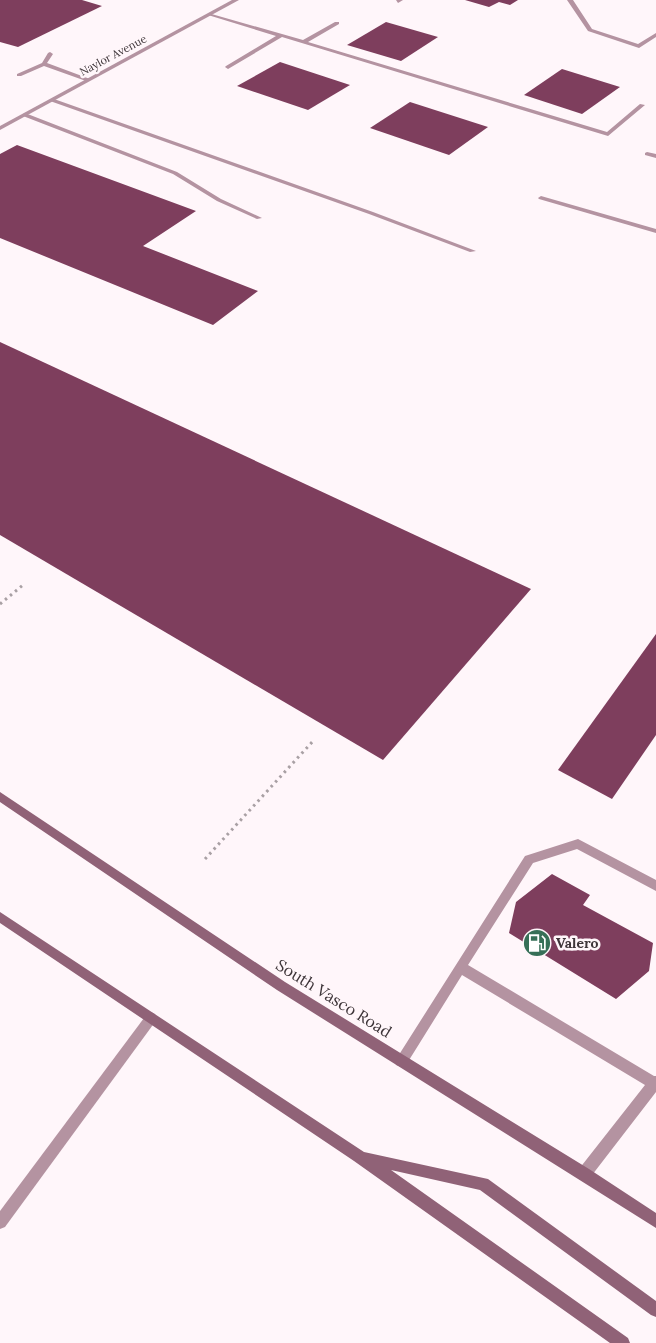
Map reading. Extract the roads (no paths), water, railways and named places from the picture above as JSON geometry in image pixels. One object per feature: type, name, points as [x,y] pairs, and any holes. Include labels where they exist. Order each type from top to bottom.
[{"type":"main road","name":"South Vasco Road","points":[[0,796],[281,986],[584,1174],[656,1221]]},
{"type":"main road","points":[[0,917],[359,1156],[623,1343]]},
{"type":"main road","points":[[359,1156],[483,1184],[656,1310]]},
{"type":"street","name":"Naylor Avenue","points":[[0,128],[236,0]]},
{"type":"street","points":[[570,0],[590,30],[639,46],[656,35]]},
{"type":"street","points":[[210,14],[608,134],[642,105]]},
{"type":"street","points":[[304,42],[337,23]]},
{"type":"street","points":[[228,66],[280,36]]},
{"type":"street","points":[[19,76],[44,64],[50,54]]},
{"type":"street","points":[[44,64],[88,80]]},
{"type":"street","points":[[52,100],[371,213],[472,251]]},
{"type":"street","points":[[25,115],[175,173],[219,200],[259,218]]},
{"type":"street","points":[[647,154],[656,156]]},
{"type":"street","points":[[541,198],[656,231]]},
{"type":"street","points":[[401,1061],[529,859],[578,844],[656,886]]},
{"type":"street","points":[[460,967],[655,1083],[584,1174]]},
{"type":"street","points":[[0,1222],[151,1018]]},
{"type":"place","name":"Valero","points":[[537,943]]}]
